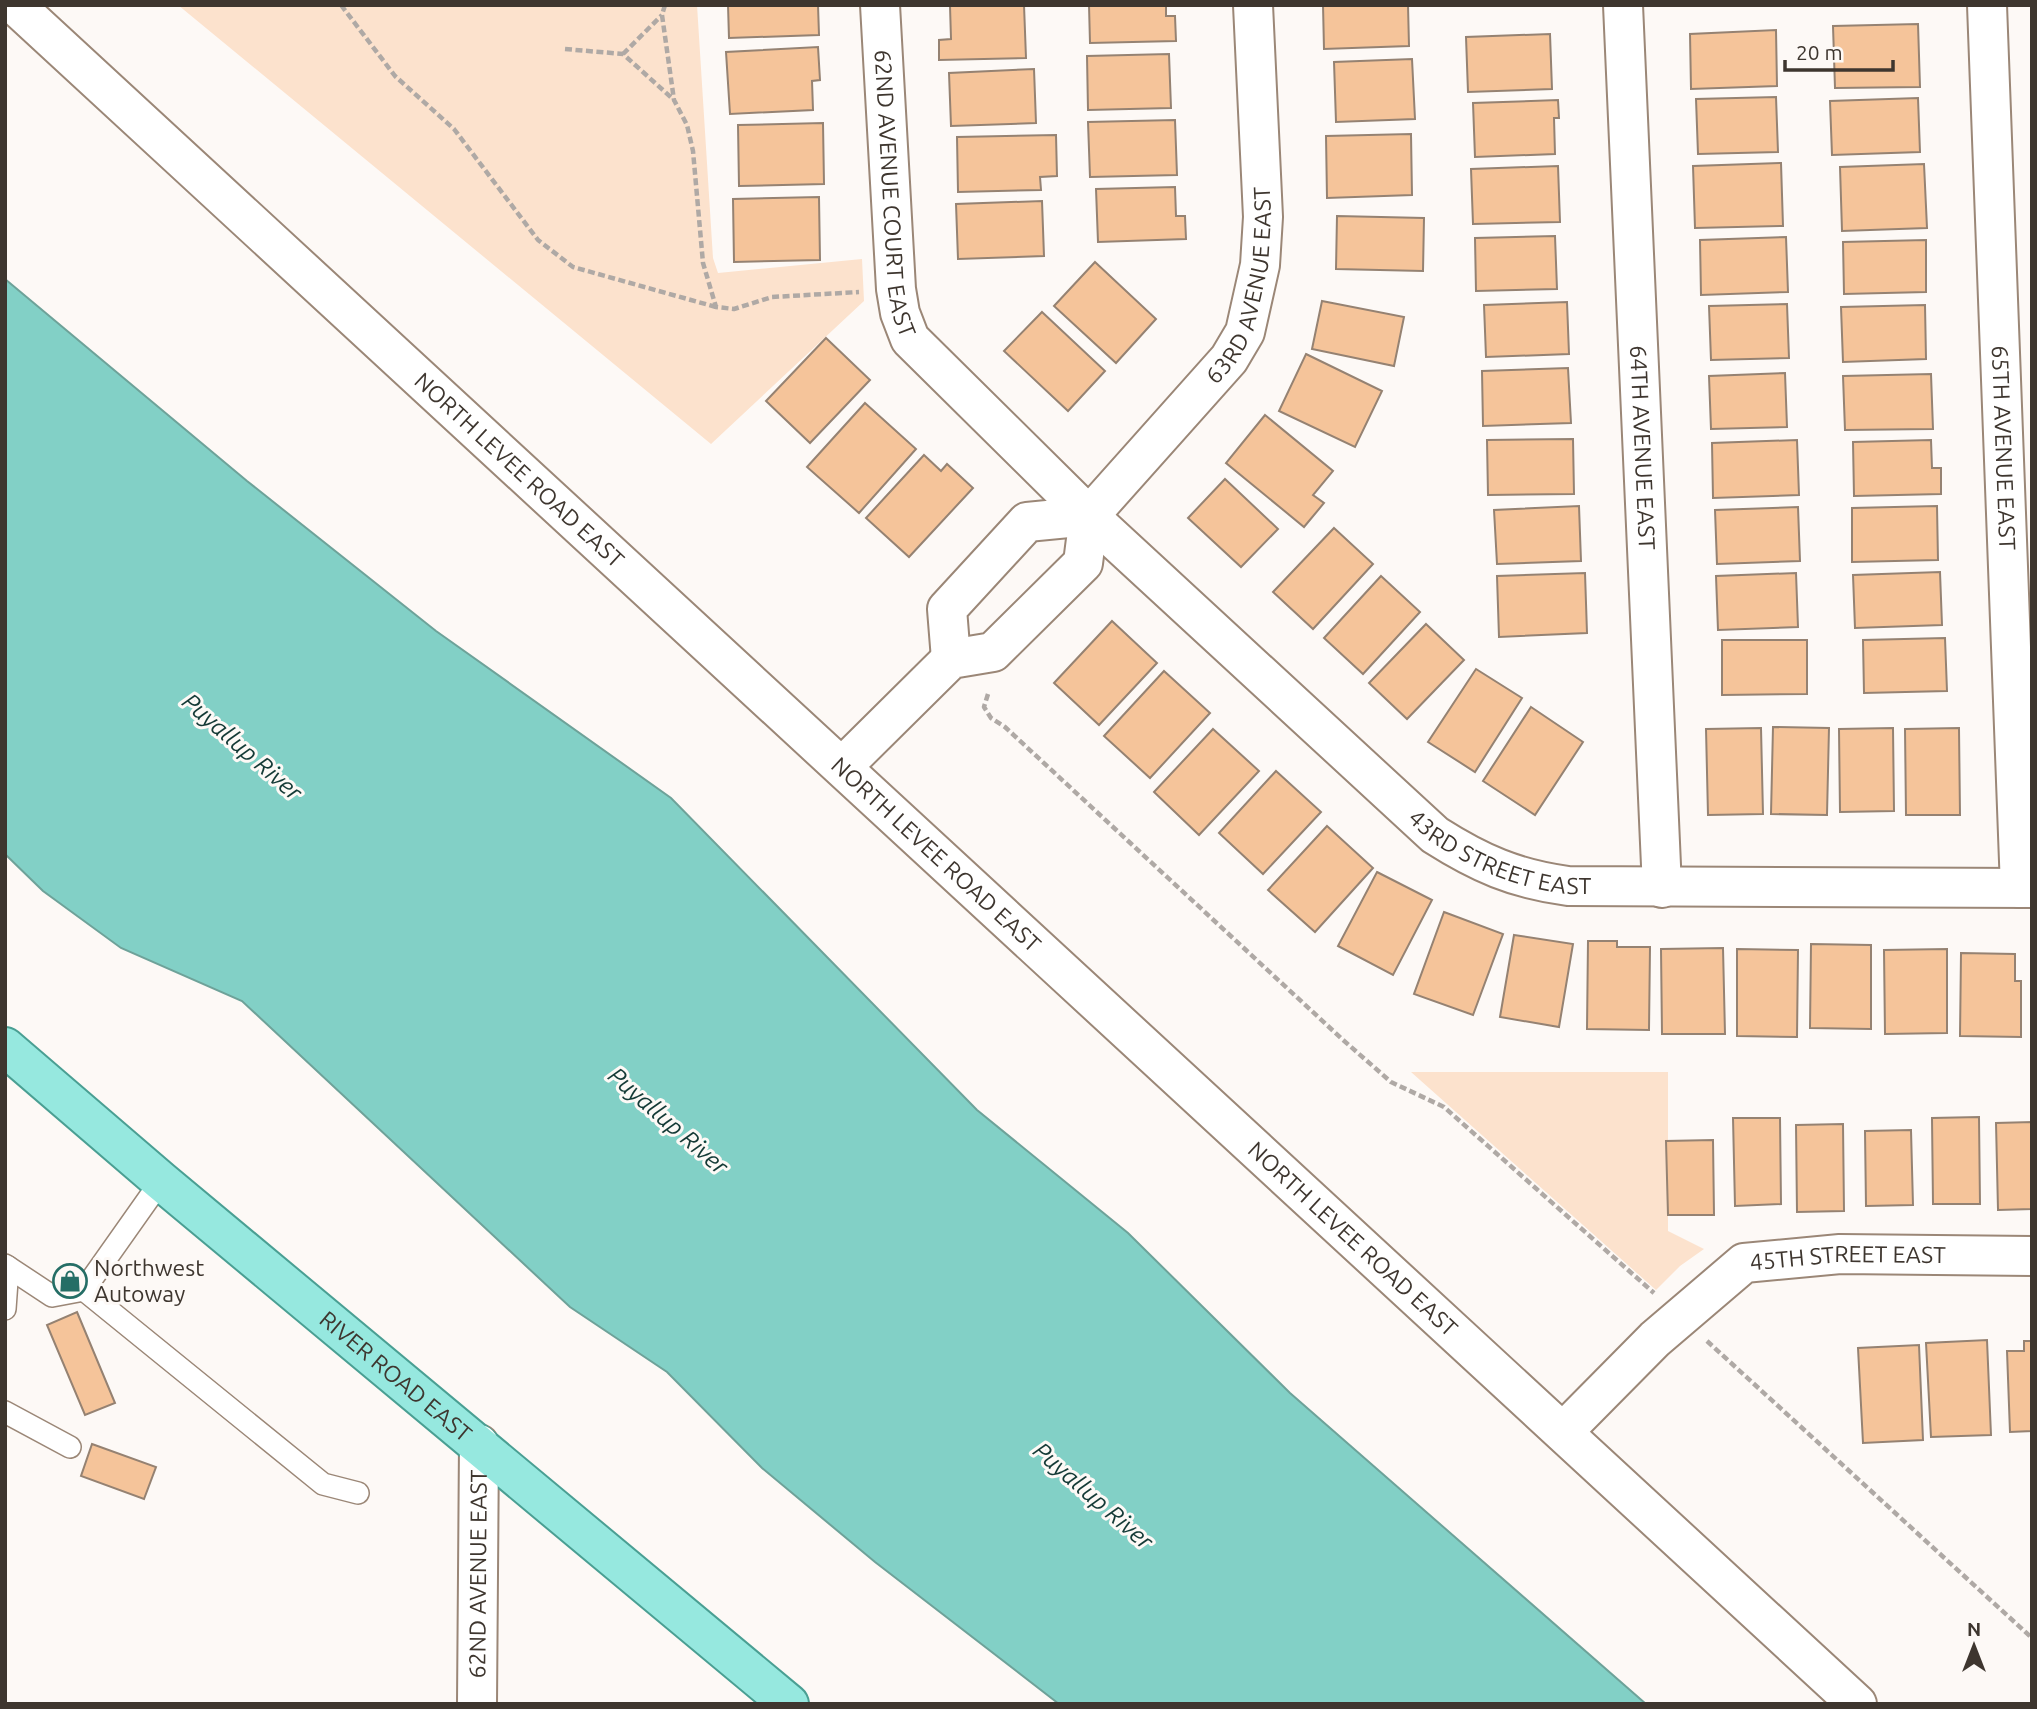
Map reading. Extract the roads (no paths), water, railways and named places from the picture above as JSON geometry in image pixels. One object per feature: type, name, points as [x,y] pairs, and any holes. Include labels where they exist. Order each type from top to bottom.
[{"type":"main road","name":"RIVER ROAD EAST","points":[[5,1047],[161,1181],[789,1704]]},
{"type":"street","name":"NORTH LEVEE ROAD EAST","points":[[15,5],[1857,1704]]},
{"type":"street","name":"62ND AVENUE COURT EAST","points":[[880,5],[896,289],[900,313],[910,339],[926,358],[1089,516]]},
{"type":"street","name":"63RD AVENUE EAST","points":[[1089,516],[1221,368],[1245,331],[1260,265],[1263,217],[1253,5]]},
{"type":"street","name":"64TH AVENUE EAST","points":[[1623,5],[1662,888]]},
{"type":"street","name":"65TH AVENUE EAST","points":[[1987,5],[2026,888]]},
{"type":"street","points":[[843,766],[951,659],[993,652],[1083,563],[1089,516],[1027,522],[947,609],[951,659]]},
{"type":"street","name":"43RD STREET EAST","points":[[1089,516],[1435,835],[1464,854],[1529,881],[1568,886],[1662,888],[2026,888]]},
{"type":"street","name":"45TH STREET EAST","points":[[1563,1432],[1682,1316],[1744,1263],[1840,1254],[2032,1256]]},
{"type":"street","name":"62ND AVENUE EAST","points":[[477,1704],[479,1444]]},
{"type":"lane","points":[[7,1266],[52,1296],[84,1290],[161,1181]]},
{"type":"lane","points":[[5,1309],[7,1266]]},
{"type":"lane","points":[[84,1290],[323,1484],[358,1493]]},
{"type":"lane","points":[[5,1412],[70,1447]]},
{"type":"water","name":"Puyallup River","points":[[5,279],[247,481],[436,631],[671,798],[977,1110],[1128,1233],[1290,1393],[1646,1704],[1059,1704],[875,1562],[762,1468],[667,1372],[570,1307],[242,1001],[121,948],[43,891],[5,854]]},
{"type":"place","name":"Northwest Autoway","points":[[70,1281]]}]
